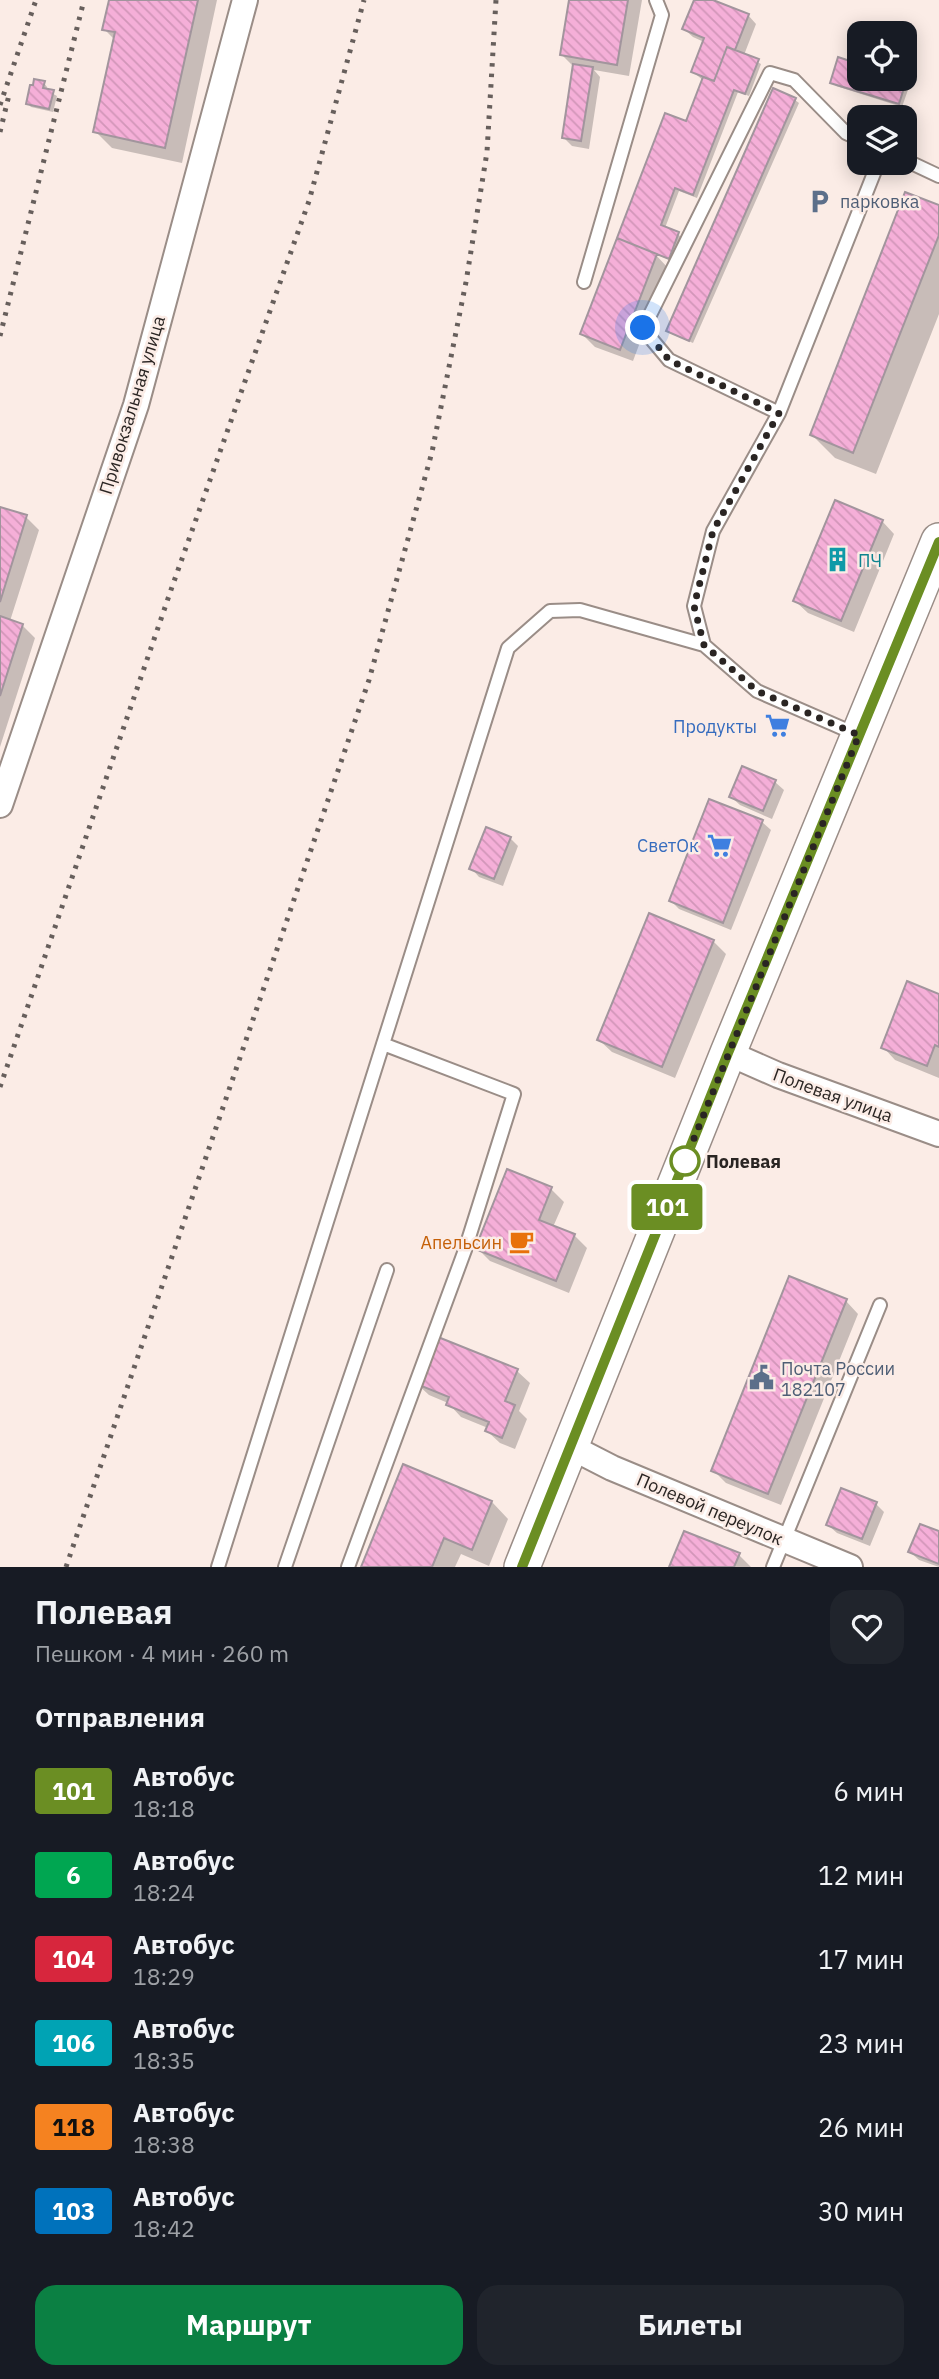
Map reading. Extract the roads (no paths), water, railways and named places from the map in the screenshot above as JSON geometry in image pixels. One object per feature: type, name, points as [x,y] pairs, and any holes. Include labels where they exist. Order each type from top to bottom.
[{"type":"main road","points":[[523,1567],[728,1053],[859,735],[936,558]]},
{"type":"street","name":"Привокзальная улица","points":[[0,805],[136,405],[245,0]]},
{"type":"street","name":"Полевая улица","points":[[728,1053],[778,1075],[939,1134]]},
{"type":"street","name":"Полевой переулок","points":[[571,1447],[612,1468],[850,1567]]},
{"type":"lane","points":[[584,282],[662,15],[656,0]]},
{"type":"lane","points":[[779,413],[669,360],[643,328],[770,72],[794,80],[847,133]]},
{"type":"lane","points":[[917,166],[939,176]]},
{"type":"lane","points":[[704,645],[694,606],[713,531],[779,413],[873,175]]},
{"type":"lane","points":[[218,1567],[508,648],[550,611],[580,610],[704,645],[757,691],[859,735]]},
{"type":"lane","points":[[348,1567],[465,1250],[514,1094],[383,1044]]},
{"type":"lane","points":[[285,1567],[387,1270]]},
{"type":"lane","points":[[773,1567],[880,1305]]},
{"type":"railway","points":[[0,105],[36,0]]},
{"type":"railway","points":[[0,336],[84,0]]},
{"type":"railway","points":[[0,1087],[172,587],[309,201],[364,0]]},
{"type":"railway","points":[[66,1567],[369,680],[432,452],[466,282],[487,152],[496,0]]},
{"type":"railway","points":[[0,132],[9,95]]},
{"type":"place","name":"парковка","points":[[820,201]]},
{"type":"place","name":"ПЧ","points":[[838,560]]},
{"type":"place","name":"Продукты","points":[[777,726]]},
{"type":"place","name":"СветОк","points":[[719,845]]},
{"type":"place","name":"Полевая","points":[[685,1161]]},
{"type":"place","name":"Апельсин","points":[[522,1242]]},
{"type":"place","name":"Почта России 182107","points":[[761,1378]]}]
